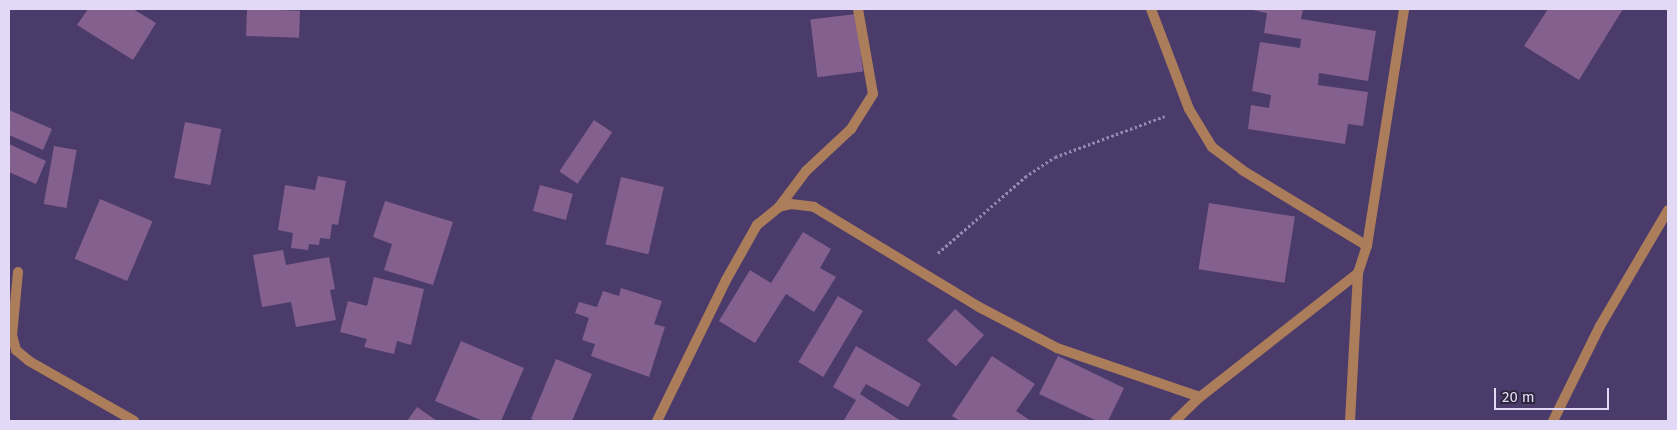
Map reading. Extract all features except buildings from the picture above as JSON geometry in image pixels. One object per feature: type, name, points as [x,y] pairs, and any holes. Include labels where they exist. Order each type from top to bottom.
[{"type":"street","points":[[657,421],[726,280],[756,225],[779,207],[806,171],[851,129],[873,94],[873,78],[858,9]]},
{"type":"street","points":[[1151,9],[1189,109],[1204,137],[1220,153],[1367,246]]},
{"type":"street","points":[[1350,421],[1358,273],[1367,246],[1404,9]]},
{"type":"street","points":[[779,207],[791,204],[814,207],[919,270],[1058,348],[1200,397]]},
{"type":"street","points":[[1553,421],[1600,326],[1668,210]]},
{"type":"street","points":[[18,272],[12,336],[16,350],[29,361],[134,421]]},
{"type":"street","points":[[1176,421],[1200,397],[1358,273]]},
{"type":"path","points":[[919,270],[1025,178],[1055,157],[1189,109]]}]
